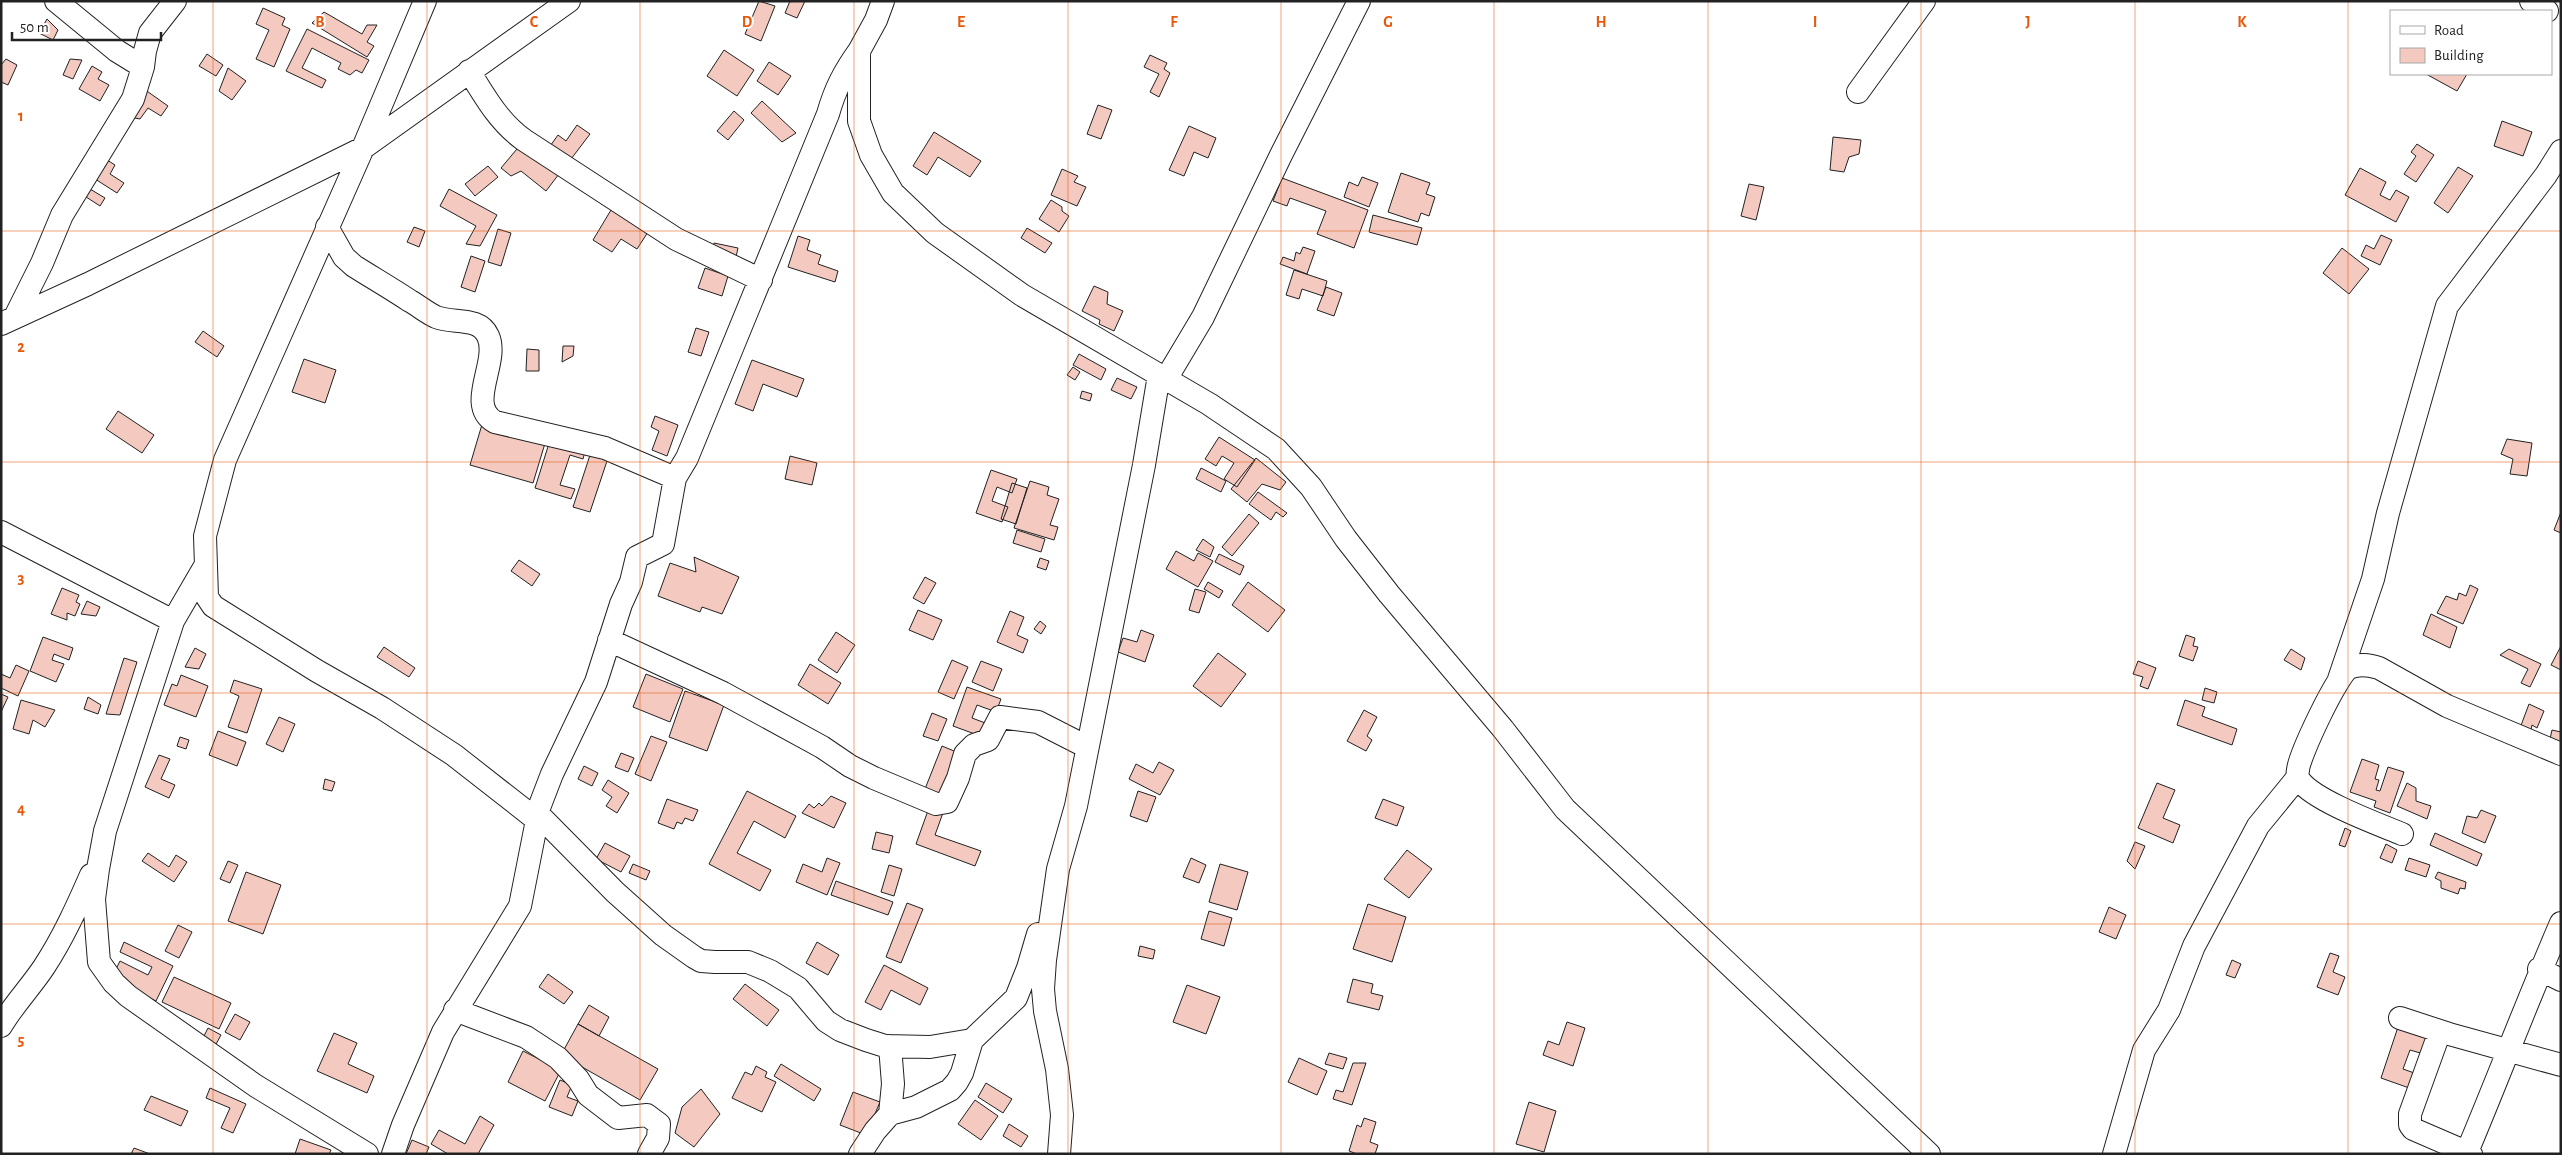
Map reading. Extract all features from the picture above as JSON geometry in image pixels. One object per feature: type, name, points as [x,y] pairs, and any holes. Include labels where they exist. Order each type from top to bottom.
[{"type":"street","points":[[56,1],[117,51],[143,67]]},
{"type":"street","points":[[9,319],[42,263],[62,215],[133,99],[143,67],[147,39],[153,28],[175,1]]},
{"type":"street","points":[[425,1],[363,148],[225,460],[205,536],[207,597],[212,606],[317,671],[390,713],[454,755],[537,816],[615,892],[663,935],[686,952],[701,960],[748,962],[770,971],[798,988],[826,1021],[840,1030],[866,1040],[890,1046],[930,1047],[972,1040]]},
{"type":"street","points":[[9,319],[88,284],[363,148],[469,70],[569,1]]},
{"type":"street","points":[[393,1154],[432,1057],[455,1010],[520,906],[537,816],[552,774],[596,682],[609,640],[632,582],[637,557],[663,544],[675,478],[687,458],[761,280],[828,114],[834,90],[844,72],[859,52],[876,20],[883,1]]},
{"type":"street","points":[[860,1154],[875,1131],[890,1114],[916,1107],[950,1090],[962,1073],[972,1040],[1016,998],[1028,968],[1076,806],[1162,377],[1203,317],[1280,155],[1359,1]]},
{"type":"street","points":[[1858,92],[1924,1]]},
{"type":"street","points":[[2531,1],[2544,10]]},
{"type":"street","points":[[859,52],[859,121],[871,155],[893,192],[936,233],[1022,295],[1209,404],[1276,448],[1311,487],[1346,539],[1389,594],[1503,729],[1565,809],[1929,1154]]},
{"type":"street","points":[[469,70],[492,108],[509,129],[524,140],[676,239],[761,280]]},
{"type":"street","points":[[2114,1154],[2144,1050],[2169,1010],[2194,946],[2258,826],[2298,777],[2299,766],[2320,716],[2340,679],[2373,579],[2388,513],[2447,306],[2546,175],[2561,151]]},
{"type":"street","points":[[327,226],[344,257],[354,266],[437,317],[468,322],[484,330],[490,337],[489,372],[482,404],[487,418],[495,422],[605,448],[675,478]]},
{"type":"street","points":[[1,532],[173,621]]},
{"type":"street","points":[[205,566],[173,621],[105,831],[94,899],[100,962],[114,983],[128,996],[256,1086],[367,1154]]},
{"type":"street","points":[[609,640],[723,693],[822,747],[874,778],[936,804],[947,802],[958,778],[965,754],[974,746],[988,740],[1000,717],[1038,722],[1087,747]]},
{"type":"street","points":[[2340,679],[2349,668],[2368,665],[2447,706],[2561,754]]},
{"type":"street","points":[[2298,777],[2314,793],[2350,813],[2402,834]]},
{"type":"street","points":[[1,1026],[15,1002],[31,985],[44,966],[71,920],[102,847]]},
{"type":"street","points":[[1058,869],[1043,989],[1045,1011],[1057,1069],[1062,1115],[1059,1154]]},
{"type":"street","points":[[2440,1031],[2410,1114],[2410,1125],[2413,1129],[2469,1153],[2507,1050],[2524,1015],[2540,969],[2561,923]]},
{"type":"street","points":[[2540,969],[2561,980]]},
{"type":"street","points":[[455,1010],[526,1037],[558,1058],[578,1079],[588,1095],[618,1118],[646,1115],[659,1124],[658,1138],[649,1154]]},
{"type":"street","points":[[2400,1018],[2561,1065]]},
{"type":"street","points":[[890,1046],[893,1084],[890,1114]]},
{"type":"building","points":[[759,1],[775,6],[761,41],[745,34]]},
{"type":"building","points":[[790,1],[805,1],[797,18],[785,13]]},
{"type":"building","points":[[263,8],[285,18],[282,25],[290,29],[274,67],[256,59],[269,30],[256,24]]},
{"type":"building","points":[[324,12],[362,34],[367,25],[377,25],[367,42],[374,46],[367,57],[312,23]]},
{"type":"building","points":[[47,19],[58,30],[53,40],[39,33]]},
{"type":"building","points":[[307,29],[369,60],[362,73],[356,70],[350,75],[338,69],[341,63],[312,48],[302,68],[326,80],[322,88],[286,71]]},
{"type":"building","points":[[724,50],[754,70],[737,96],[707,76]]},
{"type":"building","points":[[207,54],[223,65],[216,76],[199,66]]},
{"type":"building","points":[[1150,55],[1167,63],[1164,69],[1170,73],[1159,97],[1150,92],[1159,74],[1144,67]]},
{"type":"building","points":[[6,59],[17,65],[8,85],[1,82],[1,65]]},
{"type":"building","points":[[70,59],[82,60],[73,79],[63,75]]},
{"type":"building","points":[[769,62],[791,76],[778,95],[757,81]]},
{"type":"building","points":[[92,66],[102,72],[98,79],[109,85],[100,101],[79,89]]},
{"type":"building","points":[[228,68],[246,81],[232,100],[219,91]]},
{"type":"building","points":[[2428,75],[2466,75],[2457,91]]},
{"type":"building","points":[[144,89],[168,106],[161,116],[148,108],[140,119],[125,116]]},
{"type":"building","points":[[762,101],[796,133],[782,142],[751,113]]},
{"type":"building","points":[[1098,105],[1112,110],[1101,139],[1087,134]]},
{"type":"building","points":[[734,111],[744,120],[728,140],[717,131]]},
{"type":"building","points":[[2502,121],[2532,132],[2523,156],[2494,146]]},
{"type":"building","points":[[577,125],[590,134],[568,163],[548,149],[558,135],[566,141]]},
{"type":"building","points":[[1189,126],[1216,138],[1208,158],[1194,152],[1184,176],[1169,170]]},
{"type":"building","points":[[934,132],[981,161],[970,177],[938,157],[927,175],[913,166]]},
{"type":"building","points":[[1833,137],[1861,140],[1859,154],[1849,157],[1844,172],[1830,170]]},
{"type":"building","points":[[522,143],[559,174],[546,191],[521,171],[511,176],[501,168]]},
{"type":"building","points":[[2417,144],[2434,155],[2416,182],[2404,174],[2416,156],[2411,152]]},
{"type":"building","points":[[104,158],[115,165],[110,174],[124,183],[117,193],[92,177]]},
{"type":"building","points":[[488,166],[498,177],[475,196],[465,184]]},
{"type":"building","points":[[2458,167],[2473,176],[2448,213],[2434,203]]},
{"type":"building","points":[[2360,168],[2386,182],[2380,195],[2390,200],[2396,190],[2409,197],[2396,222],[2345,195]]},
{"type":"building","points":[[1062,169],[1078,176],[1074,182],[1086,187],[1077,206],[1051,195]]},
{"type":"building","points":[[1401,173],[1430,183],[1426,194],[1435,197],[1429,216],[1421,213],[1418,222],[1388,212]]},
{"type":"building","points":[[1362,177],[1378,183],[1369,207],[1344,197],[1349,182],[1358,186]]},
{"type":"building","points":[[1282,178],[1368,210],[1354,248],[1317,234],[1326,211],[1290,198],[1287,206],[1273,201]]},
{"type":"building","points":[[1749,184],[1764,187],[1756,220],[1741,216]]},
{"type":"building","points":[[85,186],[105,198],[100,206],[80,193]]},
{"type":"building","points":[[449,189],[497,215],[480,246],[466,244],[476,226],[440,206]]},
{"type":"building","points":[[1051,200],[1062,207],[1062,211],[1069,216],[1059,232],[1039,219]]},
{"type":"building","points":[[611,210],[648,232],[637,249],[621,239],[612,252],[593,240]]},
{"type":"building","points":[[1373,215],[1422,228],[1417,245],[1369,232]]},
{"type":"building","points":[[414,227],[425,231],[419,247],[407,242]]},
{"type":"building","points":[[1027,228],[1052,243],[1045,253],[1021,238]]},
{"type":"building","points":[[498,229],[511,233],[501,266],[488,262]]},
{"type":"building","points":[[2381,235],[2392,240],[2380,265],[2361,256],[2366,245],[2374,249]]},
{"type":"building","points":[[798,236],[810,240],[807,250],[821,255],[818,264],[838,271],[835,282],[788,267]]},
{"type":"building","points":[[714,243],[738,248],[736,257],[712,252]]},
{"type":"building","points":[[1303,247],[1315,251],[1307,274],[1280,264],[1283,257],[1294,261],[1296,252],[1300,254]]},
{"type":"building","points":[[2342,248],[2369,269],[2349,294],[2323,273]]},
{"type":"building","points":[[471,256],[485,261],[475,292],[461,287]]},
{"type":"building","points":[[705,268],[728,276],[722,296],[698,288]]},
{"type":"building","points":[[1294,270],[1327,281],[1323,296],[1302,289],[1299,299],[1286,295]]},
{"type":"building","points":[[1094,286],[1108,292],[1107,304],[1123,311],[1114,331],[1099,324],[1100,320],[1082,311]]},
{"type":"building","points":[[1326,287],[1342,293],[1334,316],[1317,310]]},
{"type":"building","points":[[696,328],[709,332],[701,356],[688,352]]},
{"type":"building","points":[[203,331],[224,346],[217,357],[195,342]]},
{"type":"building","points":[[563,346],[574,346],[573,356],[562,362]]},
{"type":"building","points":[[527,349],[539,350],[539,371],[526,371]]},
{"type":"building","points":[[1079,354],[1106,369],[1101,380],[1073,365]]},
{"type":"building","points":[[304,359],[336,370],[325,403],[292,392]]},
{"type":"building","points":[[752,360],[804,379],[797,397],[763,384],[753,411],[735,404]]},
{"type":"building","points":[[1073,367],[1080,372],[1075,380],[1067,375]]},
{"type":"building","points":[[1117,378],[1137,387],[1131,399],[1111,390]]},
{"type":"building","points":[[1082,391],[1092,394],[1090,401],[1080,398]]},
{"type":"building","points":[[118,411],[154,435],[142,453],[106,429]]},
{"type":"building","points":[[655,416],[678,425],[667,456],[652,450],[659,431],[651,427]]},
{"type":"building","points":[[483,421],[546,440],[533,483],[470,465]]},
{"type":"building","points":[[551,437],[586,448],[583,459],[570,455],[560,485],[575,489],[571,499],[535,488]]},
{"type":"building","points":[[1219,437],[1255,460],[1237,487],[1224,479],[1234,463],[1222,456],[1216,466],[1205,459]]},
{"type":"building","points":[[2507,439],[2532,443],[2527,476],[2510,474],[2513,459],[2501,454]]},
{"type":"building","points":[[592,449],[609,455],[590,512],[573,507]]},
{"type":"building","points":[[790,456],[817,463],[812,485],[785,479]]},
{"type":"building","points":[[1256,458],[1286,482],[1280,490],[1262,484],[1247,502],[1231,489]]},
{"type":"building","points":[[1201,468],[1226,481],[1221,492],[1196,479]]},
{"type":"building","points":[[991,470],[1017,479],[1012,493],[997,487],[992,501],[1008,507],[1002,522],[976,513]]},
{"type":"building","points":[[1030,481],[1049,487],[1047,495],[1059,499],[1050,525],[1058,527],[1054,540],[1014,528]]},
{"type":"building","points":[[1012,483],[1027,488],[1016,524],[1001,519]]},
{"type":"building","points":[[1258,492],[1287,513],[1283,517],[1276,512],[1271,520],[1249,504]]},
{"type":"building","points":[[2561,512],[2561,533],[2554,530]]},
{"type":"building","points":[[1249,514],[1259,523],[1232,556],[1222,547]]},
{"type":"building","points":[[1017,530],[1045,539],[1041,552],[1013,543]]},
{"type":"building","points":[[1203,539],[1214,547],[1210,557],[1196,550]]},
{"type":"building","points":[[1176,551],[1194,561],[1198,553],[1213,561],[1198,587],[1166,569]]},
{"type":"building","points":[[1219,554],[1244,566],[1240,575],[1215,562]]},
{"type":"building","points":[[694,557],[739,577],[722,614],[702,607],[700,612],[658,596],[670,563],[696,572]]},
{"type":"building","points":[[1040,558],[1049,561],[1046,570],[1037,567]]},
{"type":"building","points":[[519,560],[540,574],[532,586],[511,571]]},
{"type":"building","points":[[925,577],[936,583],[924,604],[913,598]]},
{"type":"building","points":[[1208,582],[1223,591],[1219,598],[1204,589]]},
{"type":"building","points":[[1248,582],[1285,610],[1268,632],[1232,605]]},
{"type":"building","points":[[2470,585],[2478,589],[2463,624],[2437,613],[2446,596],[2457,600],[2459,593],[2466,596]]},
{"type":"building","points":[[62,588],[79,595],[76,602],[80,604],[75,616],[67,613],[67,620],[51,614]]},
{"type":"building","points":[[1195,589],[1206,592],[1199,613],[1189,610]]},
{"type":"building","points":[[87,601],[100,607],[96,616],[81,614]]},
{"type":"building","points":[[918,610],[942,620],[933,640],[909,630]]},
{"type":"building","points":[[1010,611],[1024,617],[1017,635],[1028,640],[1023,653],[997,642]]},
{"type":"building","points":[[2431,614],[2457,627],[2450,648],[2423,635]]},
{"type":"building","points":[[1040,621],[1046,626],[1041,634],[1034,629]]},
{"type":"building","points":[[1141,630],[1154,635],[1145,662],[1118,652],[1123,638],[1137,642]]},
{"type":"building","points":[[836,632],[855,645],[837,673],[818,660]]},
{"type":"building","points":[[2186,635],[2195,638],[2193,646],[2198,647],[2193,661],[2179,656]]},
{"type":"building","points":[[43,637],[73,648],[69,660],[54,654],[52,660],[64,664],[56,682],[30,671]]},
{"type":"building","points":[[2561,646],[2561,670],[2551,665]]},
{"type":"building","points":[[384,647],[415,668],[409,677],[377,657]]},
{"type":"building","points":[[195,648],[206,654],[199,669],[185,667]]},
{"type":"building","points":[[2291,649],[2305,658],[2301,670],[2284,660]]},
{"type":"building","points":[[2509,649],[2541,664],[2530,687],[2521,683],[2528,669],[2500,655]]},
{"type":"building","points":[[1218,653],[1246,674],[1221,707],[1193,686]]},
{"type":"building","points":[[124,658],[137,662],[120,715],[106,714]]},
{"type":"building","points":[[952,660],[968,667],[954,699],[938,692]]},
{"type":"building","points":[[981,661],[1002,669],[993,691],[972,682]]},
{"type":"building","points":[[2138,661],[2156,668],[2148,689],[2140,686],[2143,677],[2133,674]]},
{"type":"building","points":[[810,664],[841,683],[828,704],[798,685]]},
{"type":"building","points":[[16,665],[29,671],[18,696],[1,688],[1,674],[10,678]]},
{"type":"building","points":[[646,674],[683,689],[670,722],[633,707]]},
{"type":"building","points":[[181,675],[208,686],[196,717],[164,705],[172,684],[177,686]]},
{"type":"building","points":[[234,680],[262,689],[247,733],[228,727],[239,696],[230,692]]},
{"type":"building","points":[[967,687],[1001,699],[996,712],[977,705],[972,718],[988,724],[983,737],[953,726]]},
{"type":"building","points":[[2205,688],[2217,692],[2214,703],[2202,700]]},
{"type":"building","points":[[685,691],[724,705],[707,751],[669,737]]},
{"type":"building","points":[[1,694],[8,697],[1,712]]},
{"type":"building","points":[[88,697],[101,705],[98,714],[84,709]]},
{"type":"building","points":[[21,700],[55,710],[45,727],[33,720],[29,734],[13,729]]},
{"type":"building","points":[[2185,700],[2205,707],[2202,716],[2237,729],[2232,745],[2177,725]]},
{"type":"building","points":[[2529,704],[2544,711],[2537,728],[2532,725],[2531,730],[2520,728]]},
{"type":"building","points":[[1364,710],[1377,717],[1367,736],[1372,740],[1366,751],[1347,741]]},
{"type":"building","points":[[932,713],[947,719],[938,741],[923,736]]},
{"type":"building","points":[[279,717],[295,724],[283,752],[266,744]]},
{"type":"building","points":[[2552,730],[2561,732],[2561,742],[2550,739]]},
{"type":"building","points":[[218,731],[246,742],[237,766],[209,755]]},
{"type":"building","points":[[651,736],[667,742],[651,781],[635,774]]},
{"type":"building","points":[[180,737],[189,740],[186,749],[177,746]]},
{"type":"building","points":[[942,746],[959,753],[940,801],[923,794]]},
{"type":"building","points":[[621,753],[634,758],[628,772],[615,767]]},
{"type":"building","points":[[159,755],[170,759],[161,779],[175,785],[169,798],[145,787]]},
{"type":"building","points":[[2362,759],[2379,765],[2375,779],[2379,780],[2376,790],[2380,791],[2388,767],[2404,772],[2390,813],[2374,807],[2376,801],[2350,792]]},
{"type":"building","points":[[1159,762],[1174,770],[1160,795],[1129,779],[1136,764],[1153,773]]},
{"type":"building","points":[[584,766],[598,773],[592,786],[578,779]]},
{"type":"building","points":[[325,779],[335,782],[332,791],[323,789]]},
{"type":"building","points":[[608,780],[629,793],[617,813],[606,806],[612,797],[602,790]]},
{"type":"building","points":[[2157,783],[2175,790],[2163,818],[2180,825],[2173,843],[2138,828]]},
{"type":"building","points":[[2407,783],[2416,788],[2416,801],[2431,806],[2427,819],[2397,806]]},
{"type":"building","points":[[747,791],[796,816],[785,838],[754,821],[737,853],[771,870],[760,891],[709,864]]},
{"type":"building","points":[[1138,791],[1156,797],[1147,822],[1130,816]]},
{"type":"building","points":[[831,796],[846,803],[834,828],[802,813],[809,804],[814,808],[819,803],[822,806]]},
{"type":"building","points":[[667,799],[698,810],[693,821],[685,818],[682,824],[677,822],[674,829],[658,823]]},
{"type":"building","points":[[1383,799],[1404,807],[1397,826],[1375,818]]},
{"type":"building","points":[[930,805],[944,810],[935,835],[981,851],[975,866],[916,844]]},
{"type":"building","points":[[2481,810],[2496,816],[2485,843],[2462,833],[2467,816],[2477,818]]},
{"type":"building","points":[[2345,828],[2351,831],[2345,847],[2339,845]]},
{"type":"building","points":[[876,832],[893,836],[889,853],[872,849]]},
{"type":"building","points":[[2435,833],[2482,854],[2477,866],[2430,845]]},
{"type":"building","points":[[2135,842],[2145,846],[2135,869],[2127,861]]},
{"type":"building","points":[[605,843],[630,856],[621,872],[596,859]]},
{"type":"building","points":[[2386,844],[2397,850],[2392,863],[2380,858]]},
{"type":"building","points":[[1407,850],[1432,869],[1409,898],[1384,879]]},
{"type":"building","points":[[148,853],[169,867],[176,855],[187,862],[174,882],[142,861]]},
{"type":"building","points":[[827,858],[840,863],[827,895],[796,882],[803,864],[822,872]]},
{"type":"building","points":[[1191,858],[1206,865],[1199,883],[1183,877]]},
{"type":"building","points":[[2409,858],[2430,865],[2426,877],[2405,870]]},
{"type":"building","points":[[228,861],[238,865],[230,883],[220,879]]},
{"type":"building","points":[[633,864],[650,871],[646,880],[629,873]]},
{"type":"building","points":[[1220,864],[1248,872],[1237,910],[1209,902]]},
{"type":"building","points":[[889,865],[902,869],[894,896],[881,892]]},
{"type":"building","points":[[246,872],[281,885],[263,934],[228,921]]},
{"type":"building","points":[[2438,872],[2466,882],[2465,889],[2460,888],[2458,894],[2441,888],[2441,881],[2435,878]]},
{"type":"building","points":[[836,881],[893,902],[888,915],[831,895]]},
{"type":"building","points":[[907,903],[923,909],[901,963],[886,957]]},
{"type":"building","points":[[1368,904],[1406,917],[1392,962],[1353,949]]},
{"type":"building","points":[[2109,907],[2126,915],[2116,939],[2099,932]]},
{"type":"building","points":[[1209,911],[1232,918],[1224,946],[1201,939]]},
{"type":"building","points":[[178,925],[192,932],[179,958],[165,951]]},
{"type":"building","points":[[124,942],[173,966],[156,1001],[111,979],[120,961],[148,975],[152,967],[120,952]]},
{"type":"building","points":[[817,942],[839,955],[828,975],[806,963]]},
{"type":"building","points":[[1140,946],[1155,950],[1153,959],[1138,956]]},
{"type":"building","points":[[2330,953],[2339,956],[2333,972],[2345,977],[2338,995],[2317,987]]},
{"type":"building","points":[[2232,960],[2241,964],[2235,978],[2226,975]]},
{"type":"building","points":[[884,965],[928,988],[920,1005],[891,990],[881,1010],[865,1002]]},
{"type":"building","points":[[548,974],[573,992],[564,1004],[539,987]]},
{"type":"building","points":[[174,977],[231,1003],[219,1029],[162,1002]]},
{"type":"building","points":[[1353,979],[1373,984],[1371,993],[1383,996],[1379,1010],[1347,1002]]},
{"type":"building","points":[[745,984],[779,1010],[767,1026],[733,999]]},
{"type":"building","points":[[1187,985],[1220,997],[1206,1034],[1173,1022]]},
{"type":"building","points":[[589,1005],[609,1017],[599,1036],[578,1024]]},
{"type":"building","points":[[235,1014],[250,1022],[240,1040],[225,1032]]},
{"type":"building","points":[[1567,1022],[1585,1028],[1573,1066],[1543,1055],[1548,1041],[1559,1045]]},
{"type":"building","points":[[578,1024],[658,1069],[640,1100],[561,1055]]},
{"type":"building","points":[[2399,1024],[2434,1036],[2427,1055],[2410,1050],[2403,1069],[2417,1074],[2412,1089],[2381,1078]]},
{"type":"building","points":[[208,1028],[221,1035],[215,1046],[202,1040]]},
{"type":"building","points":[[334,1033],[357,1043],[348,1064],[374,1076],[367,1093],[317,1071]]},
{"type":"building","points":[[523,1051],[561,1070],[545,1101],[508,1082]]},
{"type":"building","points":[[1329,1053],[1347,1058],[1343,1069],[1325,1064]]},
{"type":"building","points":[[1299,1058],[1327,1071],[1317,1095],[1288,1082]]},
{"type":"building","points":[[1353,1063],[1366,1063],[1352,1105],[1333,1099],[1336,1090],[1343,1092]]},
{"type":"building","points":[[781,1064],[821,1089],[814,1101],[774,1076]]},
{"type":"building","points":[[756,1066],[767,1072],[765,1077],[776,1082],[762,1112],[732,1098],[745,1072],[752,1075]]},
{"type":"building","points":[[560,1080],[572,1085],[567,1097],[578,1101],[572,1116],[549,1107]]},
{"type":"building","points":[[986,1083],[1012,1099],[1003,1113],[978,1097]]},
{"type":"building","points":[[210,1088],[246,1104],[233,1133],[221,1128],[230,1108],[206,1098]]},
{"type":"building","points":[[701,1089],[720,1114],[694,1147],[675,1133],[682,1107]]},
{"type":"building","points":[[853,1092],[880,1102],[866,1135],[840,1125]]},
{"type":"building","points":[[151,1096],[188,1111],[181,1126],[144,1110]]},
{"type":"building","points":[[975,1100],[998,1116],[981,1140],[958,1124]]},
{"type":"building","points":[[1529,1102],[1556,1111],[1544,1152],[1516,1144]]},
{"type":"building","points":[[480,1116],[494,1125],[478,1154],[448,1154],[431,1144],[439,1130],[465,1144]]},
{"type":"building","points":[[1364,1118],[1376,1122],[1370,1142],[1378,1145],[1375,1154],[1357,1154],[1349,1151],[1357,1125],[1361,1127]]},
{"type":"building","points":[[1009,1124],[1028,1136],[1021,1147],[1003,1136]]},
{"type":"building","points":[[300,1139],[331,1150],[329,1154],[295,1154]]},
{"type":"building","points":[[412,1140],[429,1147],[426,1154],[406,1154]]},
{"type":"building","points":[[134,1148],[150,1154],[131,1154]]}]
